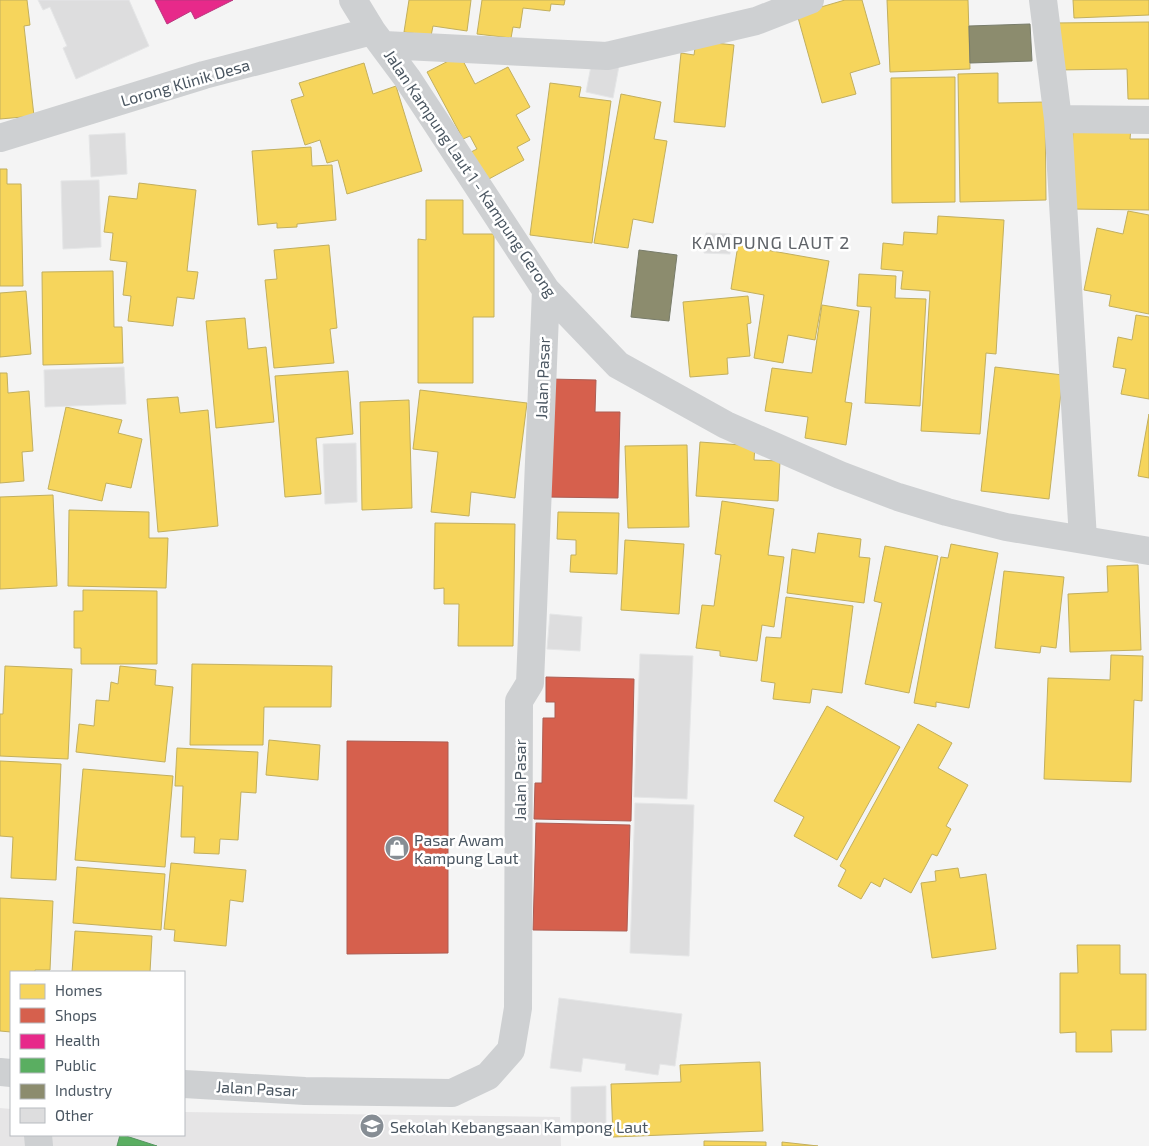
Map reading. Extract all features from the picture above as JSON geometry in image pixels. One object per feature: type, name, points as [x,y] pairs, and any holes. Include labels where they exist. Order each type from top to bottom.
[{"type":"street","name":"Jalan Kampung Laut 1 - Kampung Gerong","points":[[353,0],[407,78],[546,290],[618,365],[726,424],[840,475],[898,497],[1006,527],[1149,551]]},
{"type":"street","name":"Lorong Klinik Desa","points":[[0,138],[204,75],[378,38],[607,56],[756,20],[810,0]]},
{"type":"street","points":[[1043,0],[1058,119],[1084,539]]},
{"type":"street","points":[[1058,119],[1149,120]]},
{"type":"street","name":"Jalan Pasar","points":[[185,1084],[305,1091],[452,1093],[488,1076],[511,1050],[518,1008],[519,701],[530,683],[546,290]]},
{"type":"shaded area","name":"Sekolah Kebangsaan Kampong Laut","points":[[0,1108],[10,1109],[10,1136],[185,1136],[185,1112],[560,1117],[561,1146],[0,1146]]},
{"type":"building: Homes","points":[[0,0],[27,0],[30,25],[24,26],[34,116],[0,119]]},
{"type":"building: Homes","points":[[409,0],[471,0],[467,31],[433,26],[431,36],[404,32]]},
{"type":"building: Homes","points":[[482,0],[565,0],[564,5],[551,4],[550,11],[523,8],[520,28],[513,27],[511,38],[477,34]]},
{"type":"building: Homes","points":[[845,0],[862,0],[880,64],[850,73],[856,94],[822,103],[797,14]]},
{"type":"building: Homes","points":[[887,0],[968,0],[970,69],[890,72]]},
{"type":"building: Homes","points":[[1073,0],[1149,0],[1149,15],[1074,18]]},
{"type":"building: Homes","points":[[1149,22],[1149,99],[1128,99],[1127,69],[1057,70],[1053,23]]},
{"type":"building: Homes","points":[[696,41],[734,45],[725,127],[674,122],[681,53],[694,55]]},
{"type":"building: Homes","points":[[460,55],[475,84],[508,67],[530,107],[516,115],[530,140],[517,147],[524,160],[487,180],[471,152],[477,149],[470,136],[463,139],[427,72]]},
{"type":"building: Homes","points":[[364,63],[373,94],[396,86],[422,171],[347,194],[338,160],[327,163],[320,140],[305,145],[291,100],[304,96],[299,83]]},
{"type":"building: Homes","points":[[998,73],[998,103],[1045,102],[1046,200],[960,202],[958,74]]},
{"type":"building: Homes","points":[[955,77],[955,202],[892,203],[891,78]]},
{"type":"building: Homes","points":[[550,83],[581,87],[579,97],[611,101],[592,243],[530,235]]},
{"type":"building: Homes","points":[[621,94],[661,102],[654,139],[667,141],[653,223],[633,219],[628,248],[594,243]]},
{"type":"building: Homes","points":[[1073,127],[1131,128],[1130,139],[1149,139],[1149,210],[1070,209]]},
{"type":"building: Homes","points":[[311,147],[312,166],[332,165],[336,220],[297,224],[297,227],[277,228],[277,223],[258,225],[252,151]]},
{"type":"building: Homes","points":[[0,169],[7,169],[7,184],[21,184],[23,286],[0,286]]},
{"type":"building: Homes","points":[[139,183],[196,190],[187,271],[198,272],[194,299],[177,297],[173,326],[128,321],[131,296],[123,295],[127,262],[110,260],[113,233],[104,232],[109,196],[137,199]]},
{"type":"building: Homes","points":[[426,200],[463,200],[463,234],[494,234],[494,317],[473,317],[473,383],[418,383],[418,239],[426,240]]},
{"type":"building: Homes","points":[[1128,211],[1149,215],[1149,314],[1109,306],[1111,295],[1084,290],[1097,228],[1123,234]]},
{"type":"building: Homes","points":[[938,216],[1004,220],[996,354],[986,353],[980,434],[921,431],[930,291],[901,289],[903,271],[881,269],[883,243],[903,245],[904,232],[937,234]]},
{"type":"building: Homes","points":[[329,245],[337,328],[330,329],[334,363],[274,368],[265,280],[277,279],[274,250]]},
{"type":"building: Homes","points":[[738,245],[829,261],[815,340],[788,335],[783,363],[754,358],[764,295],[731,289]]},
{"type":"building: Homes","points":[[113,271],[114,327],[122,327],[123,363],[43,365],[42,272]]},
{"type":"building: Homes","points":[[859,274],[896,276],[895,298],[926,299],[920,406],[865,403],[871,307],[857,306]]},
{"type":"building: Homes","points":[[26,291],[31,354],[0,357],[0,293]]},
{"type":"building: Homes","points":[[748,296],[751,323],[747,324],[750,356],[727,358],[728,374],[690,377],[683,302]]},
{"type":"building: Homes","points":[[822,305],[859,311],[845,402],[852,403],[846,445],[805,438],[808,417],[765,411],[772,368],[812,373]]},
{"type":"building: Homes","points":[[1136,315],[1149,317],[1149,399],[1121,394],[1126,369],[1113,367],[1118,337],[1132,340]]},
{"type":"building: Homes","points":[[245,318],[248,349],[266,347],[274,422],[216,428],[206,321]]},
{"type":"building: Homes","points":[[995,367],[1063,375],[1049,499],[981,491]]},
{"type":"building: Homes","points":[[348,371],[353,434],[316,438],[321,494],[285,497],[275,376]]},
{"type":"building: Homes","points":[[0,373],[7,373],[8,393],[29,391],[33,451],[22,452],[24,481],[0,483]]},
{"type":"building: Homes","points":[[420,390],[527,403],[515,498],[471,492],[469,516],[431,512],[438,452],[413,449]]},
{"type":"building: Homes","points":[[178,397],[180,413],[208,410],[218,526],[158,532],[147,399]]},
{"type":"building: Homes","points":[[409,400],[412,508],[362,510],[360,402]]},
{"type":"building: Homes","points":[[66,407],[122,420],[118,433],[142,439],[131,488],[106,483],[102,501],[48,489]]},
{"type":"building: Homes","points":[[1149,414],[1149,478],[1138,476]]},
{"type":"building: Homes","points":[[700,442],[755,446],[754,460],[780,461],[778,501],[696,496]]},
{"type":"building: Homes","points":[[687,445],[689,527],[628,528],[625,446]]},
{"type":"building: Homes","points":[[53,495],[57,586],[0,589],[0,497]]},
{"type":"building: Homes","points":[[722,501],[774,509],[768,555],[784,557],[774,627],[762,625],[757,661],[720,656],[720,651],[696,648],[702,605],[714,606],[721,555],[715,554]]},
{"type":"building: Homes","points":[[69,510],[149,512],[149,538],[168,538],[166,588],[68,586]]},
{"type":"building: Homes","points":[[558,512],[619,513],[617,574],[570,572],[571,555],[576,555],[576,540],[557,539]]},
{"type":"building: Homes","points":[[435,523],[515,524],[513,646],[458,646],[459,604],[444,604],[444,588],[434,589]]},
{"type":"building: Homes","points":[[818,533],[861,539],[859,557],[870,558],[864,603],[787,593],[792,549],[815,553]]},
{"type":"building: Homes","points":[[625,540],[684,544],[679,614],[621,610]]},
{"type":"building: Homes","points":[[951,544],[998,553],[969,708],[936,702],[936,707],[914,703],[941,557],[948,558]]},
{"type":"building: Homes","points":[[885,546],[938,556],[909,693],[865,684],[882,603],[874,601]]},
{"type":"building: Homes","points":[[1138,565],[1141,650],[1070,652],[1068,594],[1108,592],[1107,566]]},
{"type":"building: Homes","points":[[1004,571],[1064,577],[1056,648],[1041,646],[1040,653],[995,648]]},
{"type":"building: Homes","points":[[83,590],[157,591],[157,664],[81,664],[81,648],[74,648],[74,611],[83,611]]},
{"type":"building: Homes","points":[[786,597],[853,606],[842,693],[812,689],[810,703],[773,699],[775,683],[761,681],[766,637],[781,638]]},
{"type":"building: Homes","points":[[1111,655],[1143,656],[1142,701],[1134,700],[1131,782],[1044,779],[1048,678],[1110,680]]},
{"type":"building: Homes","points":[[192,664],[332,666],[331,707],[264,707],[263,745],[190,745]]},
{"type":"building: Homes","points":[[5,666],[72,669],[68,759],[0,756],[0,714],[3,714]]},
{"type":"building: Homes","points":[[120,666],[156,670],[155,685],[173,687],[165,762],[76,752],[79,724],[94,726],[96,700],[109,701],[111,682],[118,684]]},
{"type":"building: Homes","points":[[827,706],[900,747],[837,860],[794,836],[804,817],[774,801]]},
{"type":"building: Homes","points":[[918,724],[952,743],[938,768],[968,785],[946,826],[951,829],[937,856],[932,854],[911,893],[884,878],[880,887],[871,882],[861,899],[838,886],[846,870],[840,866]]},
{"type":"building: Homes","points":[[269,740],[320,745],[318,780],[266,775]]},
{"type":"building: Homes","points":[[177,748],[258,752],[256,793],[241,792],[238,840],[220,839],[219,854],[194,853],[195,837],[181,837],[183,786],[175,786]]},
{"type":"building: Homes","points":[[0,761],[61,764],[56,880],[11,878],[13,837],[0,836]]},
{"type":"building: Homes","points":[[83,769],[173,776],[165,867],[75,860]]},
{"type":"building: Homes","points":[[171,863],[246,870],[243,902],[230,900],[226,946],[174,941],[175,930],[164,929]]},
{"type":"building: Homes","points":[[77,867],[165,874],[161,930],[73,923]]},
{"type":"building: Homes","points":[[958,868],[960,878],[986,874],[996,949],[932,958],[921,883],[936,881],[935,871]]},
{"type":"building: Homes","points":[[0,898],[53,901],[50,970],[10,971],[10,1032],[0,1031]]},
{"type":"building: Homes","points":[[75,931],[152,936],[150,971],[72,971]]},
{"type":"building: Homes","points":[[1077,945],[1120,945],[1120,974],[1146,974],[1146,1030],[1111,1030],[1112,1052],[1076,1052],[1076,1032],[1060,1033],[1060,973],[1078,973]]},
{"type":"building: Homes","points":[[760,1062],[763,1131],[613,1137],[611,1084],[681,1082],[680,1065]]},
{"type":"building: Homes","points":[[704,1141],[766,1142],[766,1146],[704,1146]]},
{"type":"building: Homes","points":[[782,1142],[818,1146],[782,1146]]},
{"type":"building: Shops","points":[[549,379],[596,380],[595,412],[620,412],[618,498],[546,497]]},
{"type":"building: Shops","points":[[546,677],[634,679],[631,821],[534,819],[535,783],[542,783],[543,718],[555,718],[555,702],[546,702]]},
{"type":"building: Shops","name":"Pasar Awam Kampung Laut","points":[[347,741],[448,742],[448,953],[347,954]]},
{"type":"building: Shops","points":[[536,823],[630,825],[627,931],[533,930]]},
{"type":"building: Health","points":[[155,0],[233,0],[195,19],[191,11],[167,24]]},
{"type":"building: Public","points":[[120,1136],[126,1136],[157,1146],[117,1146]]},
{"type":"building: Industry","points":[[1030,24],[1032,61],[970,63],[969,26]]},
{"type":"building: Industry","points":[[639,250],[677,255],[669,321],[631,317]]},
{"type":"building: Other","points":[[38,0],[129,0],[149,46],[76,79],[63,48],[67,46],[50,7],[43,10]]},
{"type":"building: Other","points":[[592,61],[619,66],[613,98],[586,92]]},
{"type":"building: Other","points":[[125,133],[127,174],[91,177],[89,135]]},
{"type":"building: Other","points":[[99,180],[101,247],[63,249],[61,181]]},
{"type":"building: Other","points":[[706,233],[731,234],[730,254],[704,253]]},
{"type":"building: Other","points":[[124,367],[126,404],[45,407],[44,370]]},
{"type":"building: Other","points":[[356,443],[357,502],[325,504],[323,444]]},
{"type":"building: Other","points":[[550,614],[582,617],[580,651],[547,649]]},
{"type":"building: Other","points":[[640,654],[693,656],[687,799],[634,797]]},
{"type":"building: Other","points":[[635,803],[694,805],[689,956],[630,953]]},
{"type":"building: Other","points":[[559,998],[682,1014],[675,1066],[660,1064],[658,1075],[625,1070],[626,1064],[583,1058],[581,1072],[550,1068]]},
{"type":"building: Other","points":[[606,1086],[606,1124],[571,1124],[571,1087]]},
{"type":"place","name":"Pasar Awam Kampung Laut","points":[[397,848]]},
{"type":"place","name":"Sekolah Kebangsaan Kampong Laut","points":[[372,1126]]},
{"type":"district","name":"KAMPUNG LAUT 2","points":[[771,242]]}]
